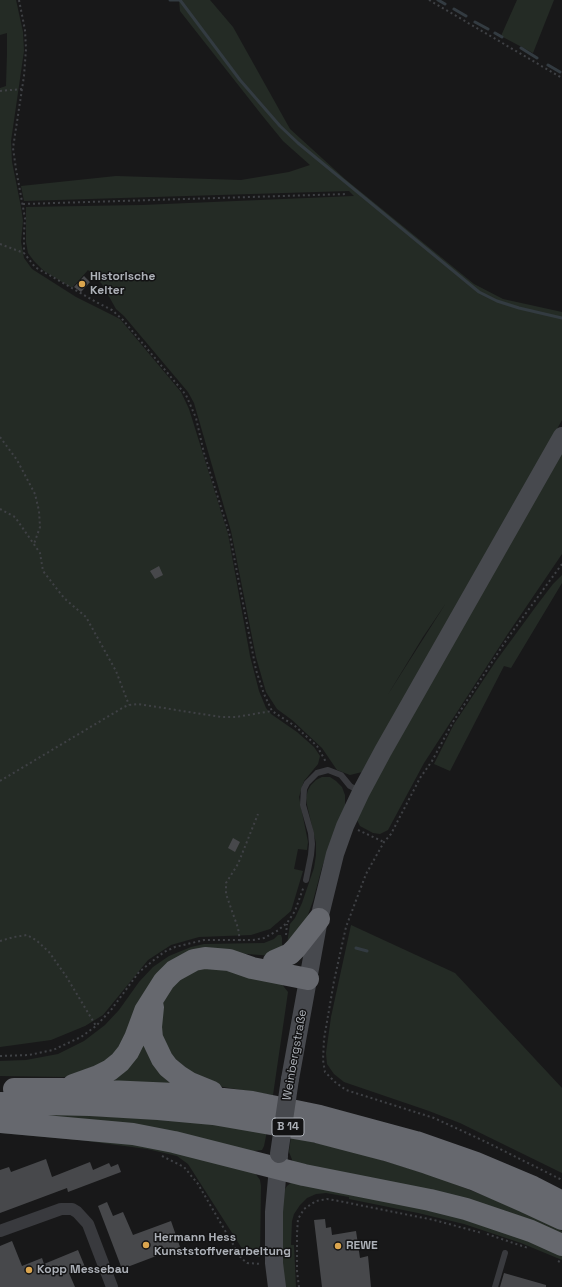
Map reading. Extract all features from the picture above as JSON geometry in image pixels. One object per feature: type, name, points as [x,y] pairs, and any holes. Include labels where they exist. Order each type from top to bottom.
[{"type":"highway","points":[[274,961],[290,954],[319,919]]},
{"type":"highway","points":[[62,1089],[98,1076],[110,1070],[120,1062],[128,1052],[135,1038],[145,1011],[164,981],[174,971],[194,960],[205,958],[274,961],[310,973]]},
{"type":"highway","points":[[229,960],[252,968],[310,973]]},
{"type":"highway","points":[[154,996],[151,1027],[152,1038],[162,1059],[178,1076],[190,1083],[235,1100]]},
{"type":"highway","name":"B 14","points":[[0,1088],[141,1092],[235,1100],[320,1116],[416,1142],[476,1163],[533,1187],[562,1202]]},
{"type":"highway","name":"B 14","points":[[0,1103],[90,1105],[158,1109],[228,1117],[317,1132],[386,1150],[434,1165],[516,1198],[562,1219]]},
{"type":"highway","points":[[0,1122],[133,1134],[278,1161],[304,1175],[430,1200],[466,1209],[531,1231],[558,1252]]},
{"type":"main road","name":"Weinbergstraße","points":[[277,1287],[274,1263],[274,1212],[278,1161],[290,1079],[319,919],[324,895],[336,854],[361,792],[562,436]]},
{"type":"street","points":[[0,1231],[61,1209],[72,1209],[77,1212],[88,1224],[112,1287]]},
{"type":"lane","points":[[306,880],[312,844],[311,833],[303,805],[304,789],[311,778],[317,773],[328,770],[340,775],[350,786],[361,792]]},
{"type":"lane","points":[[495,1287],[504,1253]]},
{"type":"path","points":[[19,0],[25,30],[26,49],[14,148],[16,169],[25,218],[24,252]]},
{"type":"path","points":[[429,0],[562,78]]},
{"type":"path","points":[[0,91],[22,89]]},
{"type":"path","points":[[23,204],[347,194]]},
{"type":"path","points":[[0,244],[24,252],[35,267],[112,310],[123,320],[186,395],[196,418],[204,453],[230,536],[256,670],[264,694],[272,711],[295,726],[317,746],[324,758],[328,770]]},
{"type":"path","points":[[0,437],[17,460],[35,494],[39,511],[40,527],[34,544]]},
{"type":"path","points":[[0,510],[15,517],[40,553],[43,571],[64,598],[86,617],[116,671],[129,705]]},
{"type":"path","points":[[562,564],[507,639],[453,722],[432,761],[420,778],[391,834],[384,842],[366,874],[346,927],[334,982],[324,1039],[322,1060],[325,1072],[334,1082],[346,1090],[434,1118],[562,1180]]},
{"type":"path","points":[[0,781],[129,705],[138,704],[221,717],[236,717],[272,711]]},
{"type":"path","points":[[240,941],[238,928],[226,894],[226,883],[238,864],[258,814]]},
{"type":"path","points":[[346,826],[361,831],[384,842]]},
{"type":"path","points":[[287,923],[295,911],[306,880]]},
{"type":"path","points":[[0,941],[27,935],[36,940],[49,952],[62,970],[96,1026],[81,1037],[53,1050],[29,1055],[0,1056]]},
{"type":"path","points":[[156,1153],[184,1167],[198,1184],[241,1258],[247,1263],[274,1263]]},
{"type":"path","points":[[299,1287],[297,1271],[298,1219],[304,1209],[316,1201],[328,1199],[434,1220],[481,1232],[531,1249]]},
{"type":"path","points":[[558,1252],[562,1263]]},
{"type":"shaded area","points":[[0,0],[16,0],[23,32],[24,51],[11,141],[12,162],[23,221],[21,242],[24,258],[32,269],[76,297],[120,319],[181,392],[189,409],[228,534],[250,656],[259,691],[266,708],[271,714],[297,732],[314,747],[320,756],[318,764],[304,781],[299,797],[308,842],[307,850],[298,849],[294,869],[303,871],[291,911],[270,929],[251,935],[199,937],[171,945],[148,960],[103,1015],[85,1026],[51,1040],[0,1047],[0,88],[6,86],[7,33],[0,35]]},
{"type":"shaded area","points":[[179,0],[210,0],[233,27],[290,129],[345,179],[474,284],[503,299],[562,312],[562,420],[362,772],[350,775],[337,770],[322,748],[292,720],[277,709],[266,692],[256,657],[231,531],[194,403],[188,392],[124,316],[116,309],[102,284],[88,270],[72,288],[44,271],[28,253],[26,242],[26,207],[142,205],[354,196],[349,191],[24,201],[21,186],[116,176],[241,180],[289,172],[310,165],[283,141],[180,11]],"holes":[[[446,603],[387,696],[423,637]]]},
{"type":"shaded area","points":[[517,0],[554,0],[533,53],[501,36]]},
{"type":"shaded area","points":[[562,451],[562,554],[507,635],[424,763],[388,830],[380,834],[373,833],[360,826],[357,820],[357,814]]},
{"type":"shaded area","points":[[562,575],[562,583],[511,668],[504,666],[450,771],[434,764],[454,724],[496,661],[553,584]]},
{"type":"shaded area","points":[[322,777],[330,777],[342,787],[345,795],[345,809],[322,867],[313,901],[299,939],[287,944],[290,924],[295,918],[302,903],[314,868],[316,855],[316,843],[306,798],[311,785]]},
{"type":"shaded area","points":[[351,925],[455,973],[562,1088],[562,1173],[460,1123],[344,1082],[334,1074],[327,1064],[326,1053],[331,1017]]},
{"type":"shaded area","points":[[278,935],[281,935],[282,938],[282,954],[273,956],[209,951],[193,954],[114,1059],[66,1077],[0,1076],[0,1061],[26,1060],[58,1054],[84,1041],[105,1025],[119,1010],[139,982],[153,967],[169,956],[191,947],[204,944],[264,943],[274,939]]},
{"type":"shaded area","points":[[200,965],[277,978],[288,992],[273,1095],[205,1084],[158,1044],[163,991]]},
{"type":"shaded area","points":[[144,1029],[176,1085],[103,1080]]},
{"type":"shaded area","points":[[22,1112],[173,1120],[267,1131],[262,1150],[254,1151],[253,1153]]},
{"type":"shaded area","points":[[0,1126],[148,1140],[255,1173],[260,1180],[261,1186],[260,1257],[243,1250],[188,1164],[177,1156],[147,1149],[79,1140],[0,1133]]},
{"type":"shaded area","points":[[291,1137],[355,1152],[437,1177],[498,1201],[545,1222],[562,1231],[562,1239],[293,1162],[289,1152]]},
{"type":"shaded area","points":[[293,1181],[383,1193],[562,1249],[562,1260],[521,1243],[464,1224],[326,1193],[316,1194],[307,1198],[294,1214],[292,1221],[291,1245],[294,1245],[296,1287],[283,1287],[282,1194],[287,1186]]},
{"type":"building","name":"Historische Kelter","points":[[84,276],[90,282],[81,292],[74,287]]},
{"type":"building","points":[[159,566],[163,575],[155,579],[150,571]]},
{"type":"building","points":[[233,838],[240,842],[235,852],[228,848]]},
{"type":"building","points":[[46,1159],[52,1177],[90,1162],[93,1170],[109,1163],[111,1167],[118,1164],[121,1172],[68,1192],[67,1188],[0,1213],[0,1170],[9,1167],[11,1172]]},
{"type":"building","name":"Hermann Hess Kunststoffverarbeitung","points":[[107,1202],[113,1216],[123,1212],[133,1235],[171,1221],[180,1247],[122,1269],[98,1206]]},
{"type":"building","name":"REWE","points":[[325,1219],[326,1228],[331,1227],[332,1235],[356,1231],[360,1258],[368,1256],[371,1287],[322,1287],[314,1220]]},
{"type":"building","points":[[12,1241],[22,1266],[42,1258],[44,1264],[78,1250],[85,1267],[69,1273],[75,1287],[0,1287],[0,1246]]},
{"type":"building","points":[[504,1273],[546,1285],[546,1287],[500,1287]]},
{"type":"waterway","points":[[170,0],[180,0],[240,80],[280,126],[298,143],[479,292],[497,301],[519,308],[562,318]]},
{"type":"waterway","points":[[438,0],[445,4]]},
{"type":"waterway","points":[[454,9],[466,16]]},
{"type":"waterway","points":[[475,22],[488,29]]},
{"type":"waterway","points":[[495,33],[502,37]]},
{"type":"waterway","points":[[521,48],[537,58]]},
{"type":"waterway","points":[[548,65],[560,72]]},
{"type":"waterway","points":[[356,948],[367,951]]},
{"type":"place","name":"Historische Kelter","points":[[82,284]]},
{"type":"place","name":"Hermann Hess Kunststoffverarbeitung","points":[[146,1245]]},
{"type":"place","name":"REWE","points":[[338,1246]]},
{"type":"place","name":"Kopp Messebau","points":[[29,1270]]}]
